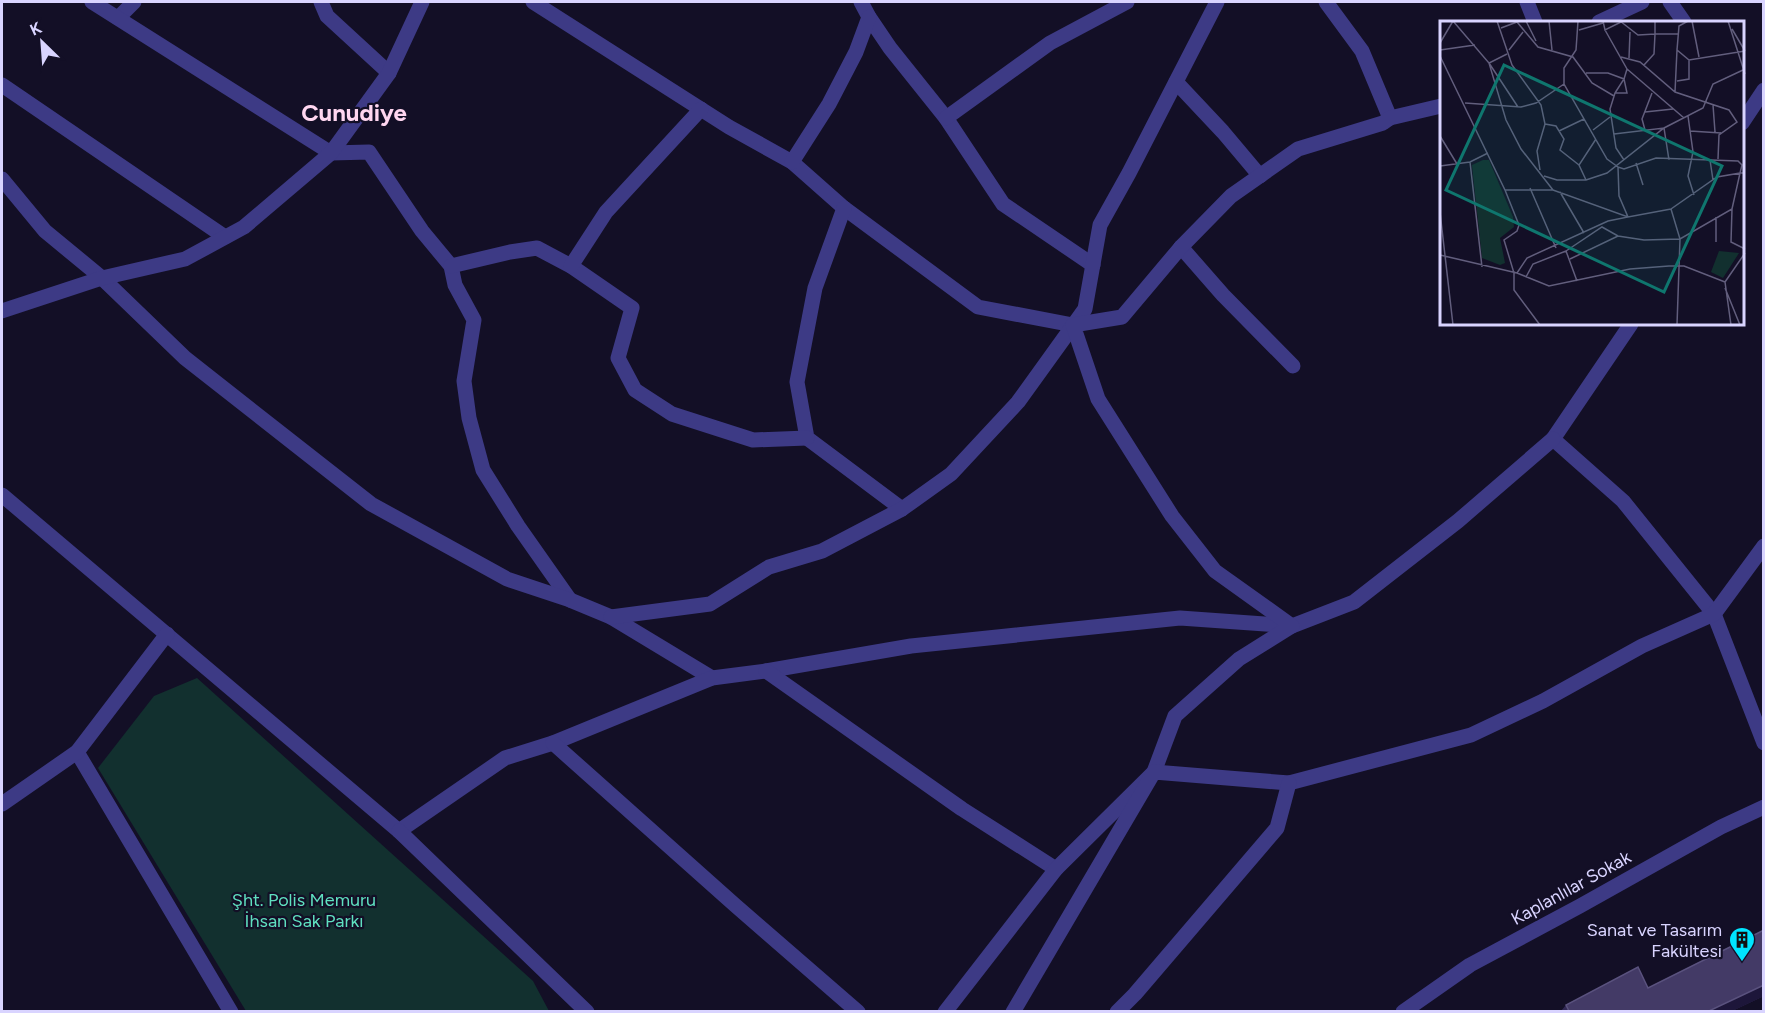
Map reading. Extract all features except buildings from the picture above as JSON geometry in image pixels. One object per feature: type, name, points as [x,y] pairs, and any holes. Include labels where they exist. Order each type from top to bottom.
[{"type":"street","points":[[92,2],[331,153],[369,152],[422,231],[452,266],[455,285],[474,320],[464,381],[469,418],[483,470],[518,526],[570,600]]},
{"type":"street","points":[[118,18],[134,2]]},
{"type":"street","points":[[321,2],[327,16],[390,74]]},
{"type":"street","points":[[2,311],[102,279],[185,259],[244,227],[331,153],[390,74],[422,2]]},
{"type":"street","points":[[533,2],[729,127],[792,162],[844,208],[978,307],[1073,325],[1122,317],[1181,247],[1231,196],[1298,150],[1383,123],[1390,118],[1440,106]]},
{"type":"street","points":[[861,2],[869,17],[910,73],[946,118],[1003,204],[1093,265]]},
{"type":"street","points":[[946,118],[1050,43],[1127,2]]},
{"type":"street","points":[[610,617],[710,604],[770,567],[822,551],[902,509],[951,474],[1018,402],[1085,309],[1100,225],[1217,2]]},
{"type":"street","points":[[1326,2],[1362,51],[1390,118]]},
{"type":"street","points":[[1527,2],[1535,21]]},
{"type":"street","points":[[1601,21],[1642,2]]},
{"type":"street","points":[[1670,2],[1683,21]]},
{"type":"street","points":[[792,162],[829,104],[856,52],[869,17]]},
{"type":"street","points":[[1176,82],[1260,176]]},
{"type":"street","points":[[2,85],[225,237]]},
{"type":"street","points":[[1744,116],[1764,90]]},
{"type":"street","points":[[571,266],[606,212],[701,109]]},
{"type":"street","points":[[2,179],[45,231],[102,279],[185,358],[371,504],[507,579],[570,600],[610,617],[712,678]]},
{"type":"street","points":[[807,438],[797,382],[815,288],[844,208]]},
{"type":"street","points":[[1181,247],[1222,295],[1293,366]]},
{"type":"street","points":[[452,266],[537,248],[571,266],[632,308],[618,358],[635,390],[672,414],[753,440],[807,438],[902,509]]},
{"type":"street","points":[[1073,325],[1098,399],[1172,516],[1215,572],[1292,626]]},
{"type":"street","points":[[1013,1011],[1154,772],[1175,716],[1239,659],[1292,626],[1354,602],[1458,521],[1553,439],[1630,326]]},
{"type":"street","points":[[1553,439],[1623,501],[1714,614],[1764,744]]},
{"type":"street","points":[[2,495],[399,831],[587,1011]]},
{"type":"street","points":[[945,1011],[1056,869],[1154,772],[1289,783],[1471,735],[1543,701],[1642,646],[1714,614],[1764,546]]},
{"type":"street","points":[[399,831],[505,758],[553,743],[712,678],[911,646],[1180,618],[1292,626]]},
{"type":"street","points":[[2,804],[77,752],[167,634]]},
{"type":"street","points":[[766,670],[963,810],[1056,869]]},
{"type":"street","points":[[553,743],[858,1011]]},
{"type":"street","points":[[77,752],[231,1011]]},
{"type":"street","points":[[1117,1011],[1135,994],[1277,828],[1289,783]]},
{"type":"street","name":"Kaplanlılar Sokak","points":[[1403,1011],[1470,965],[1721,827],[1764,807]]},
{"type":"green space","name":"Şht. Polis Memuru İhsan Sak Parkı","points":[[197,678],[533,981],[549,1011],[246,1011],[98,768],[154,696]]},
{"type":"place","name":"Sanat ve Tasarım Fakültesi","points":[[1742,963]]},
{"type":"district","name":"Cunudiye","points":[[354,113]]}]
